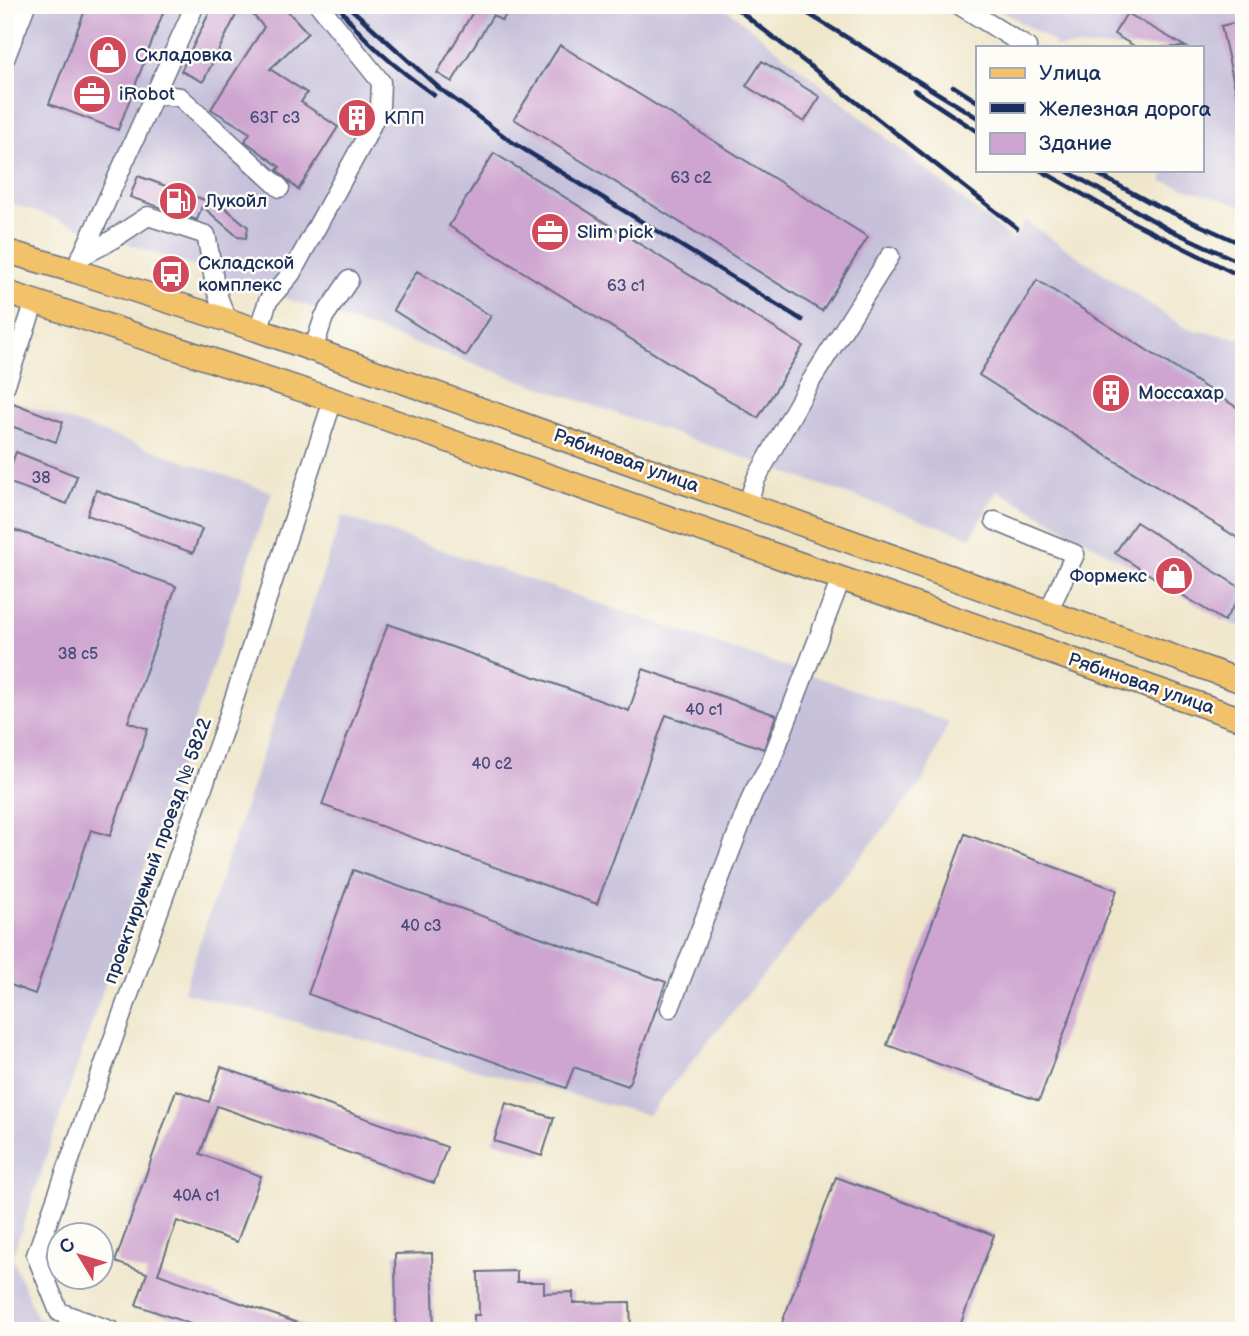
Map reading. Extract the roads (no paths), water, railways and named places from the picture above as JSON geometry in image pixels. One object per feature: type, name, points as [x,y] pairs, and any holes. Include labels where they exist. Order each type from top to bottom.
[{"type":"main road","name":"Рябиновая улица","points":[[5,251],[78,264],[230,321],[1244,682]]},
{"type":"main road","name":"Рябиновая улица","points":[[15,296],[333,400],[1244,720]]},
{"type":"lane","points":[[5,59],[26,5]]},
{"type":"lane","points":[[78,264],[195,5]]},
{"type":"lane","points":[[258,330],[268,302],[291,274],[380,107],[381,82],[319,5]]},
{"type":"lane","points":[[959,5],[1025,46]]},
{"type":"lane","points":[[154,94],[180,97],[280,188]]},
{"type":"lane","points":[[78,264],[148,216],[206,235],[214,281],[223,312],[230,321]]},
{"type":"lane","points":[[747,504],[756,479],[809,384],[890,256]]},
{"type":"lane","points":[[313,350],[324,317],[349,280]]},
{"type":"lane","points":[[5,387],[15,296]]},
{"type":"lane","name":"проектируемый проезд № 5822","points":[[112,1331],[59,1312],[36,1255],[226,723],[333,400]]},
{"type":"lane","points":[[995,522],[1075,554],[1048,612]]},
{"type":"lane","points":[[670,1008],[752,793],[770,764],[841,579]]},
{"type":"railway","points":[[338,5],[370,43],[434,95]]},
{"type":"railway","points":[[347,5],[439,88],[512,142],[802,320]]},
{"type":"railway","points":[[732,5],[1017,228]]},
{"type":"railway","points":[[794,5],[976,117]]},
{"type":"railway","points":[[953,86],[976,101]]},
{"type":"railway","points":[[914,90],[976,131]]},
{"type":"railway","points":[[1044,172],[1126,219],[1244,278]]},
{"type":"railway","points":[[1068,172],[1168,229],[1244,264]]},
{"type":"railway","points":[[1094,172],[1155,205],[1244,245]]},
{"type":"place","name":"Складовка","points":[[108,55]]},
{"type":"place","name":"iRobot","points":[[92,94]]},
{"type":"place","name":"КПП","points":[[357,118]]},
{"type":"place","name":"Лукойл","points":[[178,201]]},
{"type":"place","name":"Slim pick","points":[[550,232]]},
{"type":"place","name":"Складской комплекс","points":[[171,274]]},
{"type":"place","name":"Моссахар","points":[[1111,393]]},
{"type":"place","name":"Формекс","points":[[1174,576]]}]
